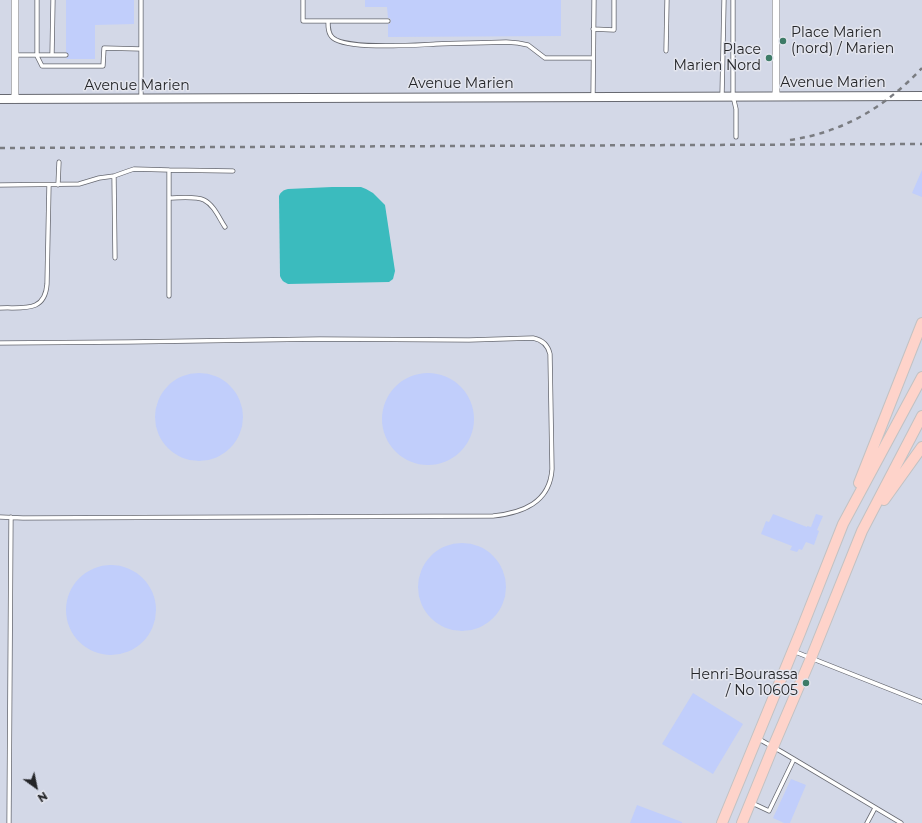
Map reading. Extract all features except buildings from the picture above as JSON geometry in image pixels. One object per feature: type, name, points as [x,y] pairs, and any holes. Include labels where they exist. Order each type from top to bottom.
[{"type":"main road","points":[[722,823],[800,633],[922,323]]},
{"type":"main road","points":[[843,524],[922,377]]},
{"type":"main road","points":[[742,823],[862,531],[922,416]]},
{"type":"main road","points":[[862,531],[922,447]]},
{"type":"street","points":[[14,0],[15,99]]},
{"type":"street","points":[[776,0],[776,96]]},
{"type":"street","name":"Avenue Marien","points":[[0,100],[922,96]]},
{"type":"lane","points":[[37,0],[37,56],[42,66],[103,66],[104,48],[141,49]]},
{"type":"lane","points":[[52,55],[53,0]]},
{"type":"lane","points":[[141,0],[141,99]]},
{"type":"lane","points":[[303,0],[303,21],[388,21]]},
{"type":"lane","points":[[593,97],[594,0]]},
{"type":"lane","points":[[593,29],[614,30],[614,0]]},
{"type":"lane","points":[[666,51],[667,0]]},
{"type":"lane","points":[[722,96],[724,0]]},
{"type":"lane","points":[[733,0],[733,96],[736,109],[736,138]]},
{"type":"lane","points":[[328,21],[329,34],[333,38],[338,41],[356,44],[384,46],[512,42],[524,44],[545,58],[593,58]]},
{"type":"lane","points":[[15,55],[66,55]]},
{"type":"lane","points":[[58,162],[58,185]]},
{"type":"lane","points":[[0,185],[79,184],[114,176],[134,169],[233,171]]},
{"type":"lane","points":[[169,170],[169,296]]},
{"type":"lane","points":[[114,176],[115,258]]},
{"type":"lane","points":[[0,308],[34,306],[38,304],[45,296],[47,284],[48,185]]},
{"type":"lane","points":[[169,198],[197,198],[203,200],[215,211],[225,227]]},
{"type":"lane","points":[[0,343],[320,339],[469,340],[533,338],[543,342],[549,349],[550,354],[552,478],[539,499],[533,504],[515,512],[493,516],[243,518],[0,517]]},
{"type":"lane","points":[[9,823],[11,518]]},
{"type":"lane","points":[[792,650],[922,702]]},
{"type":"lane","points":[[757,738],[901,823]]},
{"type":"lane","points":[[750,802],[769,811],[794,759]]},
{"type":"lane","points":[[867,823],[875,808]]},
{"type":"shaded area","points":[[0,0],[922,0],[922,823],[0,823]]},
{"type":"water","points":[[361,187],[373,193],[385,205],[395,271],[393,279],[389,282],[288,284],[284,282],[280,276],[279,196],[281,192],[288,189]]},
{"type":"railway","points":[[790,140],[828,131],[862,116],[893,95],[922,68]]},
{"type":"railway","points":[[0,148],[922,144]]},
{"type":"place","name":"Place Marien (nord) / Marien","points":[[783,41]]},
{"type":"place","name":"Place Marien Nord","points":[[769,58]]},
{"type":"place","name":"Henri-Bourassa / No 10605","points":[[806,683]]}]
